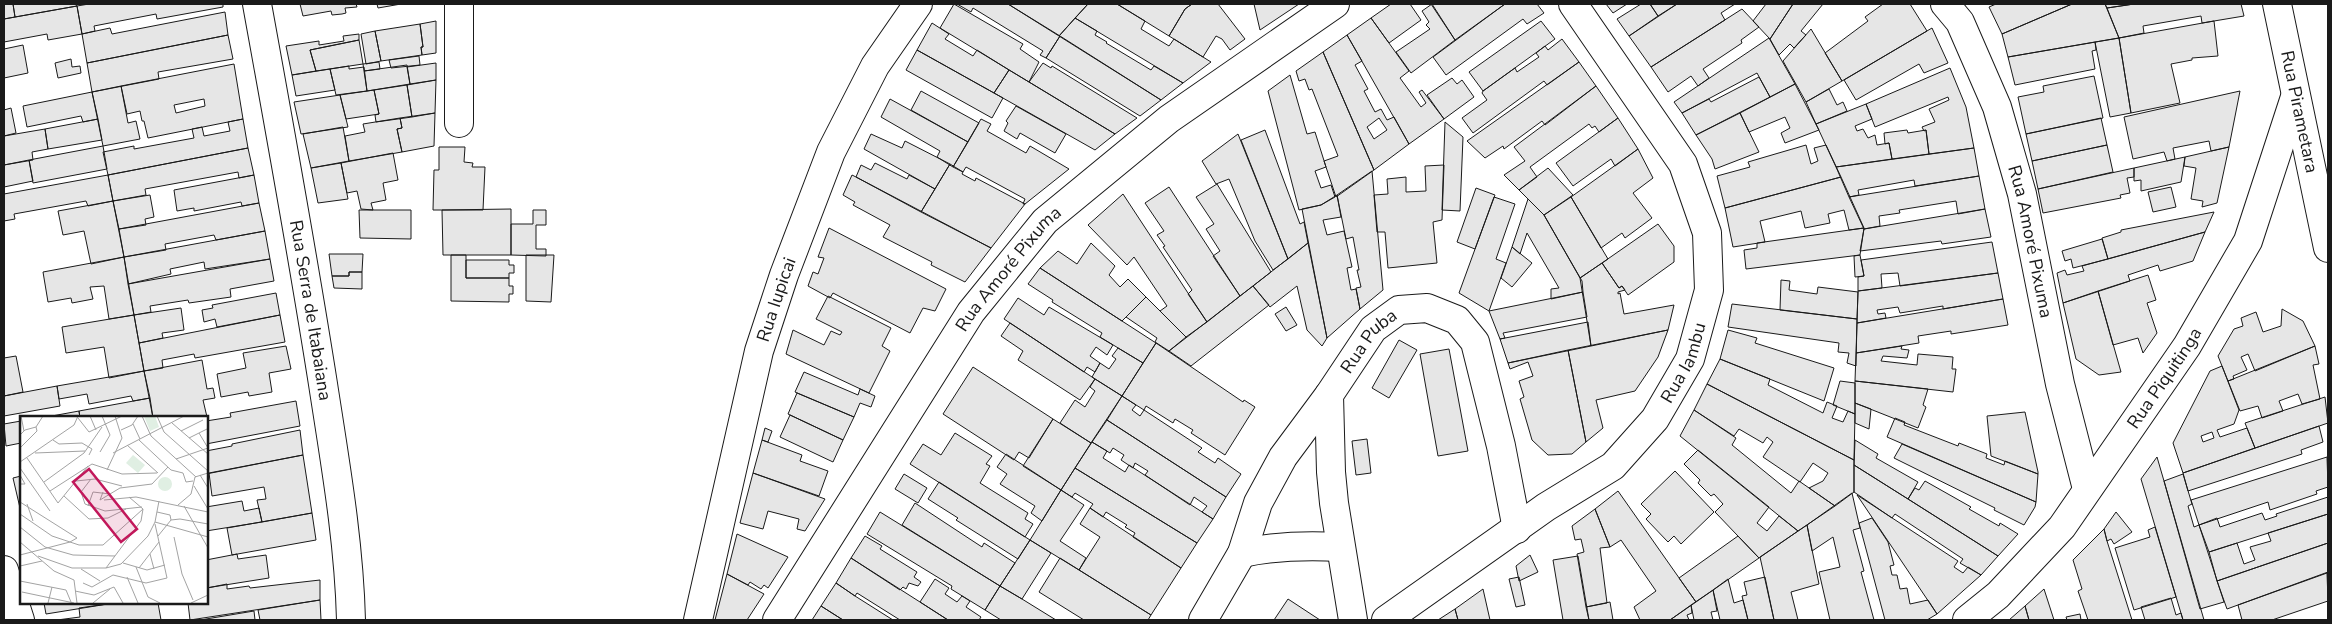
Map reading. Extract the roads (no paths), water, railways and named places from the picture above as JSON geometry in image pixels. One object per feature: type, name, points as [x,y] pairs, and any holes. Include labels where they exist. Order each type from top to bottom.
[{"type":"street","name":"Rua Serra de Itabaiana","points":[[256,4],[307,281],[332,439],[349,569],[351,620]]},
{"type":"street","points":[[459,4],[459,123]]},
{"type":"street","name":"Rua Iupicai","points":[[698,620],[758,351],[784,275],[831,152],[875,66],[918,4]]},
{"type":"street","name":"Rua Amoré Pixuma","points":[[776,620],[971,312],[1045,221],[1169,119],[1335,4]]},
{"type":"street","name":"Rua Iambu","points":[[1386,620],[1546,508],[1613,466],[1655,419],[1690,359],[1709,290],[1707,233],[1684,164],[1573,4]]},
{"type":"street","name":"Rua Amoré Pixuma","points":[[1946,4],[1960,22],[1997,107],[2022,194],[2060,384],[2087,489]]},
{"type":"street","name":"Rua Pirametara","points":[[2277,4],[2328,248]]},
{"type":"street","name":"Rua Piquitinga","points":[[1967,620],[1998,595],[2062,527],[2187,346],[2248,241],[2295,97]]},
{"type":"street","name":"Rua Puba","points":[[1203,620],[1242,553],[1258,503],[1283,457],[1329,395],[1373,329],[1399,310],[1427,308],[1457,320],[1475,342],[1502,446],[1516,529]]},
{"type":"street","points":[[1329,395],[1331,472],[1340,547],[1353,620]]},
{"type":"street","points":[[1242,553],[1270,547],[1340,547]]},
{"type":"street","points":[[4,570],[20,620]]}]
